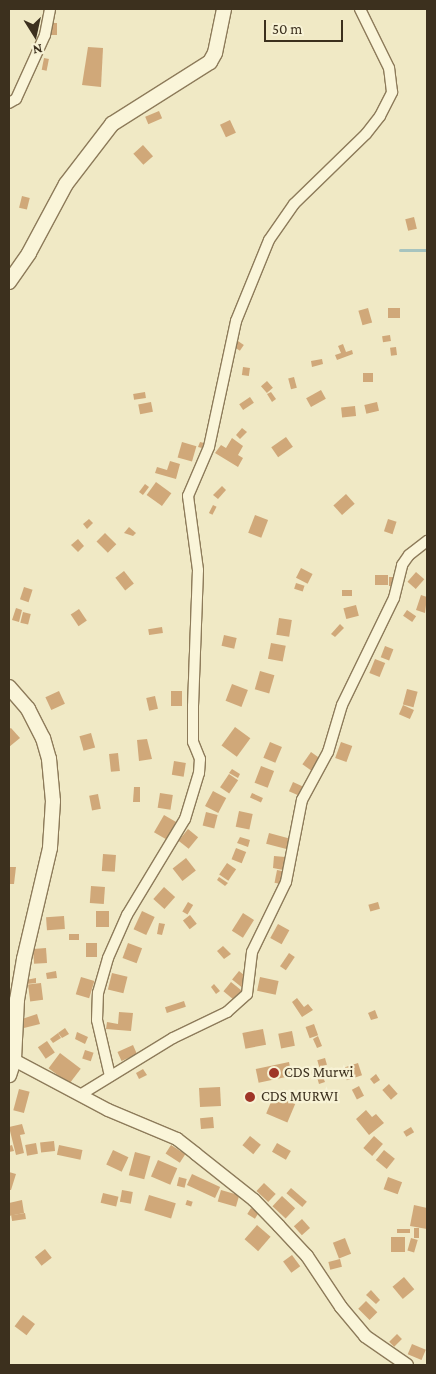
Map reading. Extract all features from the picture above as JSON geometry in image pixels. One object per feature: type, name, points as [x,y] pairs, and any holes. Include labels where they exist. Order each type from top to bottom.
[{"type":"main road","points":[[9,282],[30,253],[66,184],[112,124],[210,62],[216,53],[224,9]]},
{"type":"main road","points":[[9,687],[28,709],[43,738],[49,759],[54,801],[50,848],[17,1000],[9,1076]]},
{"type":"street","points":[[9,103],[16,99],[45,35],[50,9]]},
{"type":"street","points":[[110,1076],[96,1020],[100,985],[127,915],[185,819],[199,773],[200,759],[193,742],[198,570],[188,496],[209,447],[236,321],[269,240],[294,204],[371,128],[392,92],[389,68],[360,9]]},
{"type":"street","points":[[80,1095],[173,1038],[216,1019],[247,994],[252,952],[279,903],[286,882],[302,800],[328,752],[342,705],[394,598],[405,560],[427,541]]},
{"type":"street","points":[[11,1059],[80,1095],[177,1139],[254,1200],[307,1256],[365,1336],[407,1365]]},
{"type":"building","points":[[48,23],[57,23],[57,35],[48,35]]},
{"type":"building","points":[[88,47],[103,48],[101,87],[82,85]]},
{"type":"building","points":[[44,58],[49,59],[47,71],[42,70]]},
{"type":"building","points":[[159,111],[162,118],[148,124],[145,117]]},
{"type":"building","points":[[230,120],[236,133],[226,137],[220,125]]},
{"type":"building","points":[[143,145],[153,156],[143,165],[133,154]]},
{"type":"building","points":[[22,196],[30,198],[27,210],[19,208]]},
{"type":"building","points":[[414,217],[417,229],[408,231],[405,219]]},
{"type":"building","points":[[368,308],[372,322],[363,325],[358,311]]},
{"type":"building","points":[[388,308],[400,308],[400,318],[388,318]]},
{"type":"building","points":[[390,335],[391,341],[383,342],[382,336]]},
{"type":"building","points":[[238,341],[244,345],[240,351],[234,347]]},
{"type":"building","points":[[343,344],[346,352],[352,350],[353,354],[337,360],[335,355],[341,353],[338,346]]},
{"type":"building","points":[[396,347],[397,355],[391,356],[390,348]]},
{"type":"building","points":[[322,359],[323,364],[312,367],[311,361]]},
{"type":"building","points":[[243,367],[250,368],[249,376],[242,375]]},
{"type":"building","points":[[363,373],[373,373],[373,382],[363,382]]},
{"type":"building","points":[[294,377],[297,388],[291,389],[288,379]]},
{"type":"building","points":[[267,381],[273,388],[267,393],[261,386]]},
{"type":"building","points":[[321,390],[326,399],[311,407],[306,398]]},
{"type":"building","points":[[145,392],[146,398],[134,400],[133,394]]},
{"type":"building","points":[[271,392],[276,399],[272,402],[267,394]]},
{"type":"building","points":[[250,397],[254,403],[243,410],[239,404]]},
{"type":"building","points":[[151,402],[153,412],[140,414],[138,404]]},
{"type":"building","points":[[377,402],[379,411],[366,414],[364,405]]},
{"type":"building","points":[[355,406],[356,416],[342,417],[341,407]]},
{"type":"building","points":[[242,428],[247,432],[240,439],[236,435]]},
{"type":"building","points":[[286,437],[293,447],[278,457],[271,447]]},
{"type":"building","points":[[232,438],[243,446],[238,455],[243,458],[238,467],[215,453],[221,445],[226,448]]},
{"type":"building","points":[[182,442],[196,446],[192,462],[178,457]]},
{"type":"building","points":[[200,442],[204,443],[202,448],[198,447]]},
{"type":"building","points":[[170,461],[180,464],[176,479],[155,473],[157,467],[167,470]]},
{"type":"building","points":[[156,482],[171,493],[162,506],[147,495]]},
{"type":"building","points":[[145,484],[149,487],[143,495],[139,492]]},
{"type":"building","points":[[222,486],[226,490],[218,499],[213,495]]},
{"type":"building","points":[[346,494],[355,504],[342,515],[333,505]]},
{"type":"building","points":[[213,505],[217,507],[212,515],[209,513]]},
{"type":"building","points":[[255,515],[268,520],[261,538],[248,533]]},
{"type":"building","points":[[89,519],[93,523],[87,529],[83,524]]},
{"type":"building","points":[[388,519],[397,522],[393,534],[384,531]]},
{"type":"building","points":[[129,527],[136,533],[133,536],[124,533]]},
{"type":"building","points":[[105,533],[116,544],[108,553],[97,541]]},
{"type":"building","points":[[78,539],[84,546],[78,552],[71,545]]},
{"type":"building","points":[[301,568],[313,574],[308,584],[296,578]]},
{"type":"building","points":[[124,571],[134,584],[125,590],[115,578]]},
{"type":"building","points":[[416,572],[424,579],[416,589],[407,582]]},
{"type":"building","points":[[375,575],[388,575],[388,585],[375,585]]},
{"type":"building","points":[[389,577],[395,577],[395,586],[389,586]]},
{"type":"building","points":[[296,583],[305,586],[303,591],[294,589]]},
{"type":"building","points":[[24,587],[33,590],[29,602],[20,599]]},
{"type":"building","points":[[342,590],[352,590],[352,596],[342,596]]},
{"type":"building","points":[[421,595],[427,597],[425,613],[416,610]]},
{"type":"building","points":[[356,605],[359,616],[346,619],[343,608]]},
{"type":"building","points":[[16,608],[22,610],[19,622],[12,620]]},
{"type":"building","points":[[79,609],[87,621],[79,626],[71,615]]},
{"type":"building","points":[[407,610],[416,616],[412,622],[403,616]]},
{"type":"building","points":[[23,612],[31,614],[28,625],[20,623]]},
{"type":"building","points":[[279,618],[292,620],[289,637],[276,635]]},
{"type":"building","points":[[340,624],[344,628],[335,637],[331,634]]},
{"type":"building","points":[[162,627],[163,633],[149,635],[148,629]]},
{"type":"building","points":[[224,635],[237,638],[234,649],[222,646]]},
{"type":"building","points":[[271,643],[286,646],[283,662],[268,659]]},
{"type":"building","points":[[385,646],[393,649],[389,660],[381,657]]},
{"type":"building","points":[[375,659],[385,663],[380,677],[369,673]]},
{"type":"building","points":[[260,671],[274,675],[269,693],[255,689]]},
{"type":"building","points":[[232,684],[248,690],[241,707],[226,701]]},
{"type":"building","points":[[407,689],[418,692],[413,707],[403,704]]},
{"type":"building","points":[[59,691],[65,704],[51,710],[45,697]]},
{"type":"building","points":[[171,691],[182,691],[182,706],[171,706]]},
{"type":"building","points":[[155,696],[158,709],[149,711],[146,698]]},
{"type":"building","points":[[403,705],[414,710],[410,719],[399,714]]},
{"type":"building","points":[[235,727],[250,738],[237,757],[221,746]]},
{"type":"building","points":[[11,728],[20,738],[9,747],[9,729]]},
{"type":"building","points":[[91,733],[95,747],[84,751],[79,736]]},
{"type":"building","points":[[147,739],[152,759],[139,761],[137,740]]},
{"type":"building","points":[[270,742],[282,747],[275,763],[263,758]]},
{"type":"building","points":[[341,742],[352,746],[346,762],[335,758]]},
{"type":"building","points":[[311,752],[321,759],[312,771],[302,764]]},
{"type":"building","points":[[118,753],[120,771],[111,772],[109,754]]},
{"type":"building","points":[[174,761],[186,763],[184,777],[172,775]]},
{"type":"building","points":[[261,766],[274,771],[268,788],[255,783]]},
{"type":"building","points":[[232,769],[240,774],[238,778],[229,773]]},
{"type":"building","points":[[229,774],[238,780],[229,793],[220,787]]},
{"type":"building","points":[[293,782],[304,787],[300,796],[289,791]]},
{"type":"building","points":[[134,787],[140,787],[140,802],[133,802]]},
{"type":"building","points":[[213,791],[226,798],[218,813],[205,806]]},
{"type":"building","points":[[160,793],[173,795],[170,810],[158,808]]},
{"type":"building","points":[[252,793],[263,798],[261,802],[250,798]]},
{"type":"building","points":[[98,794],[101,809],[92,810],[89,796]]},
{"type":"building","points":[[239,811],[253,814],[249,830],[236,827]]},
{"type":"building","points":[[206,812],[218,815],[214,828],[203,826]]},
{"type":"building","points":[[164,815],[176,822],[166,839],[154,832]]},
{"type":"building","points":[[188,829],[198,837],[189,849],[179,841]]},
{"type":"building","points":[[269,833],[291,839],[288,850],[266,844]]},
{"type":"building","points":[[240,837],[250,840],[248,847],[237,843]]},
{"type":"building","points":[[236,848],[246,852],[242,863],[232,859]]},
{"type":"building","points":[[103,854],[116,855],[115,872],[102,871]]},
{"type":"building","points":[[274,856],[285,857],[283,870],[273,868]]},
{"type":"building","points":[[186,858],[196,871],[182,881],[173,868]]},
{"type":"building","points":[[227,863],[236,869],[228,881],[219,875]]},
{"type":"building","points":[[9,867],[16,867],[14,884],[9,884]]},
{"type":"building","points":[[277,870],[287,872],[284,885],[275,883]]},
{"type":"building","points":[[219,877],[228,883],[225,886],[217,880]]},
{"type":"building","points":[[91,886],[105,887],[104,904],[90,903]]},
{"type":"building","points":[[164,887],[175,897],[164,909],[153,899]]},
{"type":"building","points":[[188,902],[193,905],[187,915],[182,911]]},
{"type":"building","points":[[378,902],[380,909],[370,911],[368,905]]},
{"type":"building","points":[[96,911],[109,911],[109,927],[96,927]]},
{"type":"building","points":[[142,911],[155,917],[146,935],[134,929]]},
{"type":"building","points":[[243,913],[254,920],[243,938],[232,931]]},
{"type":"building","points":[[190,915],[197,924],[190,929],[183,921]]},
{"type":"building","points":[[64,916],[65,929],[47,930],[46,917]]},
{"type":"building","points":[[159,923],[165,924],[162,935],[157,934]]},
{"type":"building","points":[[278,924],[289,930],[282,944],[270,938]]},
{"type":"building","points":[[69,934],[79,934],[79,940],[69,940]]},
{"type":"building","points":[[86,943],[97,943],[97,957],[86,957]]},
{"type":"building","points":[[128,943],[142,948],[137,963],[123,958]]},
{"type":"building","points":[[223,946],[231,954],[224,959],[217,951]]},
{"type":"building","points":[[46,948],[47,963],[34,964],[33,949]]},
{"type":"building","points":[[289,953],[295,957],[286,970],[280,966]]},
{"type":"building","points":[[56,971],[57,978],[47,979],[46,973]]},
{"type":"building","points":[[239,971],[250,980],[243,988],[232,980]]},
{"type":"building","points":[[112,973],[128,977],[123,993],[108,989]]},
{"type":"building","points":[[81,977],[94,981],[89,998],[76,994]]},
{"type":"building","points":[[260,977],[279,981],[276,995],[257,991]]},
{"type":"building","points":[[36,978],[36,983],[27,984],[26,980]]},
{"type":"building","points":[[231,982],[242,991],[234,1000],[223,991]]},
{"type":"building","points":[[41,983],[43,1000],[30,1001],[28,985]]},
{"type":"building","points":[[214,984],[220,991],[216,994],[211,987]]},
{"type":"building","points":[[297,998],[304,1007],[308,1004],[313,1010],[302,1017],[292,1002]]},
{"type":"building","points":[[184,1001],[186,1007],[167,1013],[165,1007]]},
{"type":"building","points":[[375,1010],[378,1018],[371,1020],[368,1013]]},
{"type":"building","points":[[119,1012],[133,1013],[131,1031],[106,1029],[107,1022],[118,1024]]},
{"type":"building","points":[[37,1014],[40,1024],[24,1028],[22,1019]]},
{"type":"building","points":[[314,1024],[318,1035],[310,1038],[306,1027]]},
{"type":"building","points":[[65,1028],[69,1034],[62,1038],[58,1033]]},
{"type":"building","points":[[263,1029],[266,1045],[245,1049],[242,1033]]},
{"type":"building","points":[[292,1031],[295,1046],[281,1048],[278,1034]]},
{"type":"building","points":[[77,1032],[88,1037],[85,1044],[75,1039]]},
{"type":"building","points":[[58,1033],[61,1038],[53,1043],[50,1039]]},
{"type":"building","points":[[318,1036],[322,1046],[317,1048],[313,1039]]},
{"type":"building","points":[[47,1041],[55,1053],[46,1059],[38,1047]]},
{"type":"building","points":[[133,1045],[137,1054],[122,1061],[117,1052]]},
{"type":"building","points":[[85,1050],[94,1053],[91,1061],[82,1059]]},
{"type":"building","points":[[60,1053],[81,1069],[69,1084],[49,1068]]},
{"type":"building","points":[[325,1058],[327,1065],[319,1067],[317,1060]]},
{"type":"building","name":"CDS Murwi","points":[[289,1062],[292,1076],[259,1083],[256,1069]]},
{"type":"building","points":[[358,1063],[362,1075],[347,1080],[343,1068]]},
{"type":"building","points":[[143,1069],[147,1075],[139,1079],[136,1073]]},
{"type":"building","points":[[376,1074],[380,1080],[374,1084],[370,1079]]},
{"type":"building","points":[[322,1075],[325,1082],[319,1084],[317,1077]]},
{"type":"building","points":[[389,1084],[398,1094],[391,1100],[382,1090]]},
{"type":"building","points":[[359,1086],[364,1096],[357,1099],[352,1090]]},
{"type":"building","points":[[220,1087],[221,1106],[200,1107],[199,1088]]},
{"type":"building","points":[[19,1089],[30,1092],[24,1113],[13,1110]]},
{"type":"building","points":[[274,1095],[295,1104],[287,1122],[266,1113]]},
{"type":"building","points":[[366,1110],[372,1117],[376,1114],[384,1123],[369,1135],[356,1119]]},
{"type":"building","points":[[213,1117],[214,1128],[201,1129],[200,1118]]},
{"type":"building","points":[[22,1124],[25,1134],[20,1135],[24,1153],[16,1155],[9,1127]]},
{"type":"building","points":[[411,1127],[414,1132],[406,1137],[403,1132]]},
{"type":"building","points":[[250,1136],[261,1145],[253,1154],[242,1145]]},
{"type":"building","points":[[374,1136],[383,1144],[372,1156],[363,1148]]},
{"type":"building","points":[[54,1141],[55,1151],[41,1152],[40,1142]]},
{"type":"building","points":[[36,1143],[38,1154],[27,1156],[25,1145]]},
{"type":"building","points":[[277,1143],[291,1151],[286,1160],[272,1152]]},
{"type":"building","points":[[12,1145],[14,1151],[9,1152],[9,1146]]},
{"type":"building","points":[[59,1145],[82,1150],[80,1160],[57,1155]]},
{"type":"building","points":[[171,1145],[185,1154],[180,1163],[166,1153]]},
{"type":"building","points":[[113,1150],[128,1157],[122,1172],[106,1165]]},
{"type":"building","points":[[384,1150],[395,1159],[387,1169],[376,1160]]},
{"type":"building","points":[[135,1152],[150,1156],[144,1179],[129,1175]]},
{"type":"building","points":[[158,1160],[177,1168],[170,1185],[151,1177]]},
{"type":"building","points":[[9,1172],[16,1174],[11,1190],[9,1190]]},
{"type":"building","points":[[192,1174],[220,1187],[215,1198],[187,1185]]},
{"type":"building","points":[[179,1177],[187,1179],[185,1188],[177,1186]]},
{"type":"building","points":[[388,1177],[402,1182],[398,1194],[384,1189]]},
{"type":"building","points":[[264,1183],[276,1194],[268,1202],[256,1191]]},
{"type":"building","points":[[291,1188],[307,1202],[302,1207],[286,1193]]},
{"type":"building","points":[[122,1190],[133,1192],[131,1204],[120,1202]]},
{"type":"building","points":[[221,1190],[239,1195],[236,1207],[218,1202]]},
{"type":"building","points":[[103,1193],[119,1197],[116,1207],[101,1203]]},
{"type":"building","points":[[149,1195],[176,1203],[171,1218],[144,1210]]},
{"type":"building","points":[[282,1196],[295,1208],[286,1219],[272,1206]]},
{"type":"building","points":[[22,1200],[24,1213],[9,1216],[9,1203]]},
{"type":"building","points":[[187,1200],[193,1202],[191,1207],[185,1205]]},
{"type":"building","points":[[414,1205],[427,1208],[427,1229],[410,1226]]},
{"type":"building","points":[[251,1208],[259,1213],[255,1219],[247,1214]]},
{"type":"building","points":[[25,1213],[26,1219],[12,1221],[11,1215]]},
{"type":"building","points":[[302,1219],[310,1228],[302,1235],[294,1226]]},
{"type":"building","points":[[257,1225],[271,1237],[258,1251],[245,1239]]},
{"type":"building","points":[[414,1228],[419,1228],[419,1238],[414,1238]]},
{"type":"building","points":[[397,1229],[410,1229],[410,1233],[397,1233]]},
{"type":"building","points":[[391,1237],[405,1237],[405,1252],[391,1252]]},
{"type":"building","points":[[345,1238],[351,1254],[339,1259],[333,1243]]},
{"type":"building","points":[[411,1238],[418,1240],[414,1252],[407,1250]]},
{"type":"building","points":[[45,1249],[52,1258],[42,1266],[35,1257]]},
{"type":"building","points":[[292,1255],[300,1266],[291,1273],[283,1261]]},
{"type":"building","points":[[340,1259],[342,1267],[330,1270],[328,1262]]},
{"type":"building","points":[[404,1277],[414,1289],[403,1299],[393,1287]]},
{"type":"building","points":[[371,1290],[380,1300],[376,1304],[366,1295]]},
{"type":"building","points":[[366,1301],[377,1312],[370,1320],[358,1309]]},
{"type":"building","points":[[23,1315],[35,1324],[27,1335],[15,1326]]},
{"type":"building","points":[[397,1334],[402,1339],[394,1347],[389,1342]]},
{"type":"building","points":[[412,1344],[426,1350],[422,1360],[408,1354]]},
{"type":"waterway","points":[[400,250],[427,250]]},
{"type":"place","name":"CDS Murwi","points":[[274,1073]]},
{"type":"place","name":"CDS MURWI","points":[[250,1097]]}]
